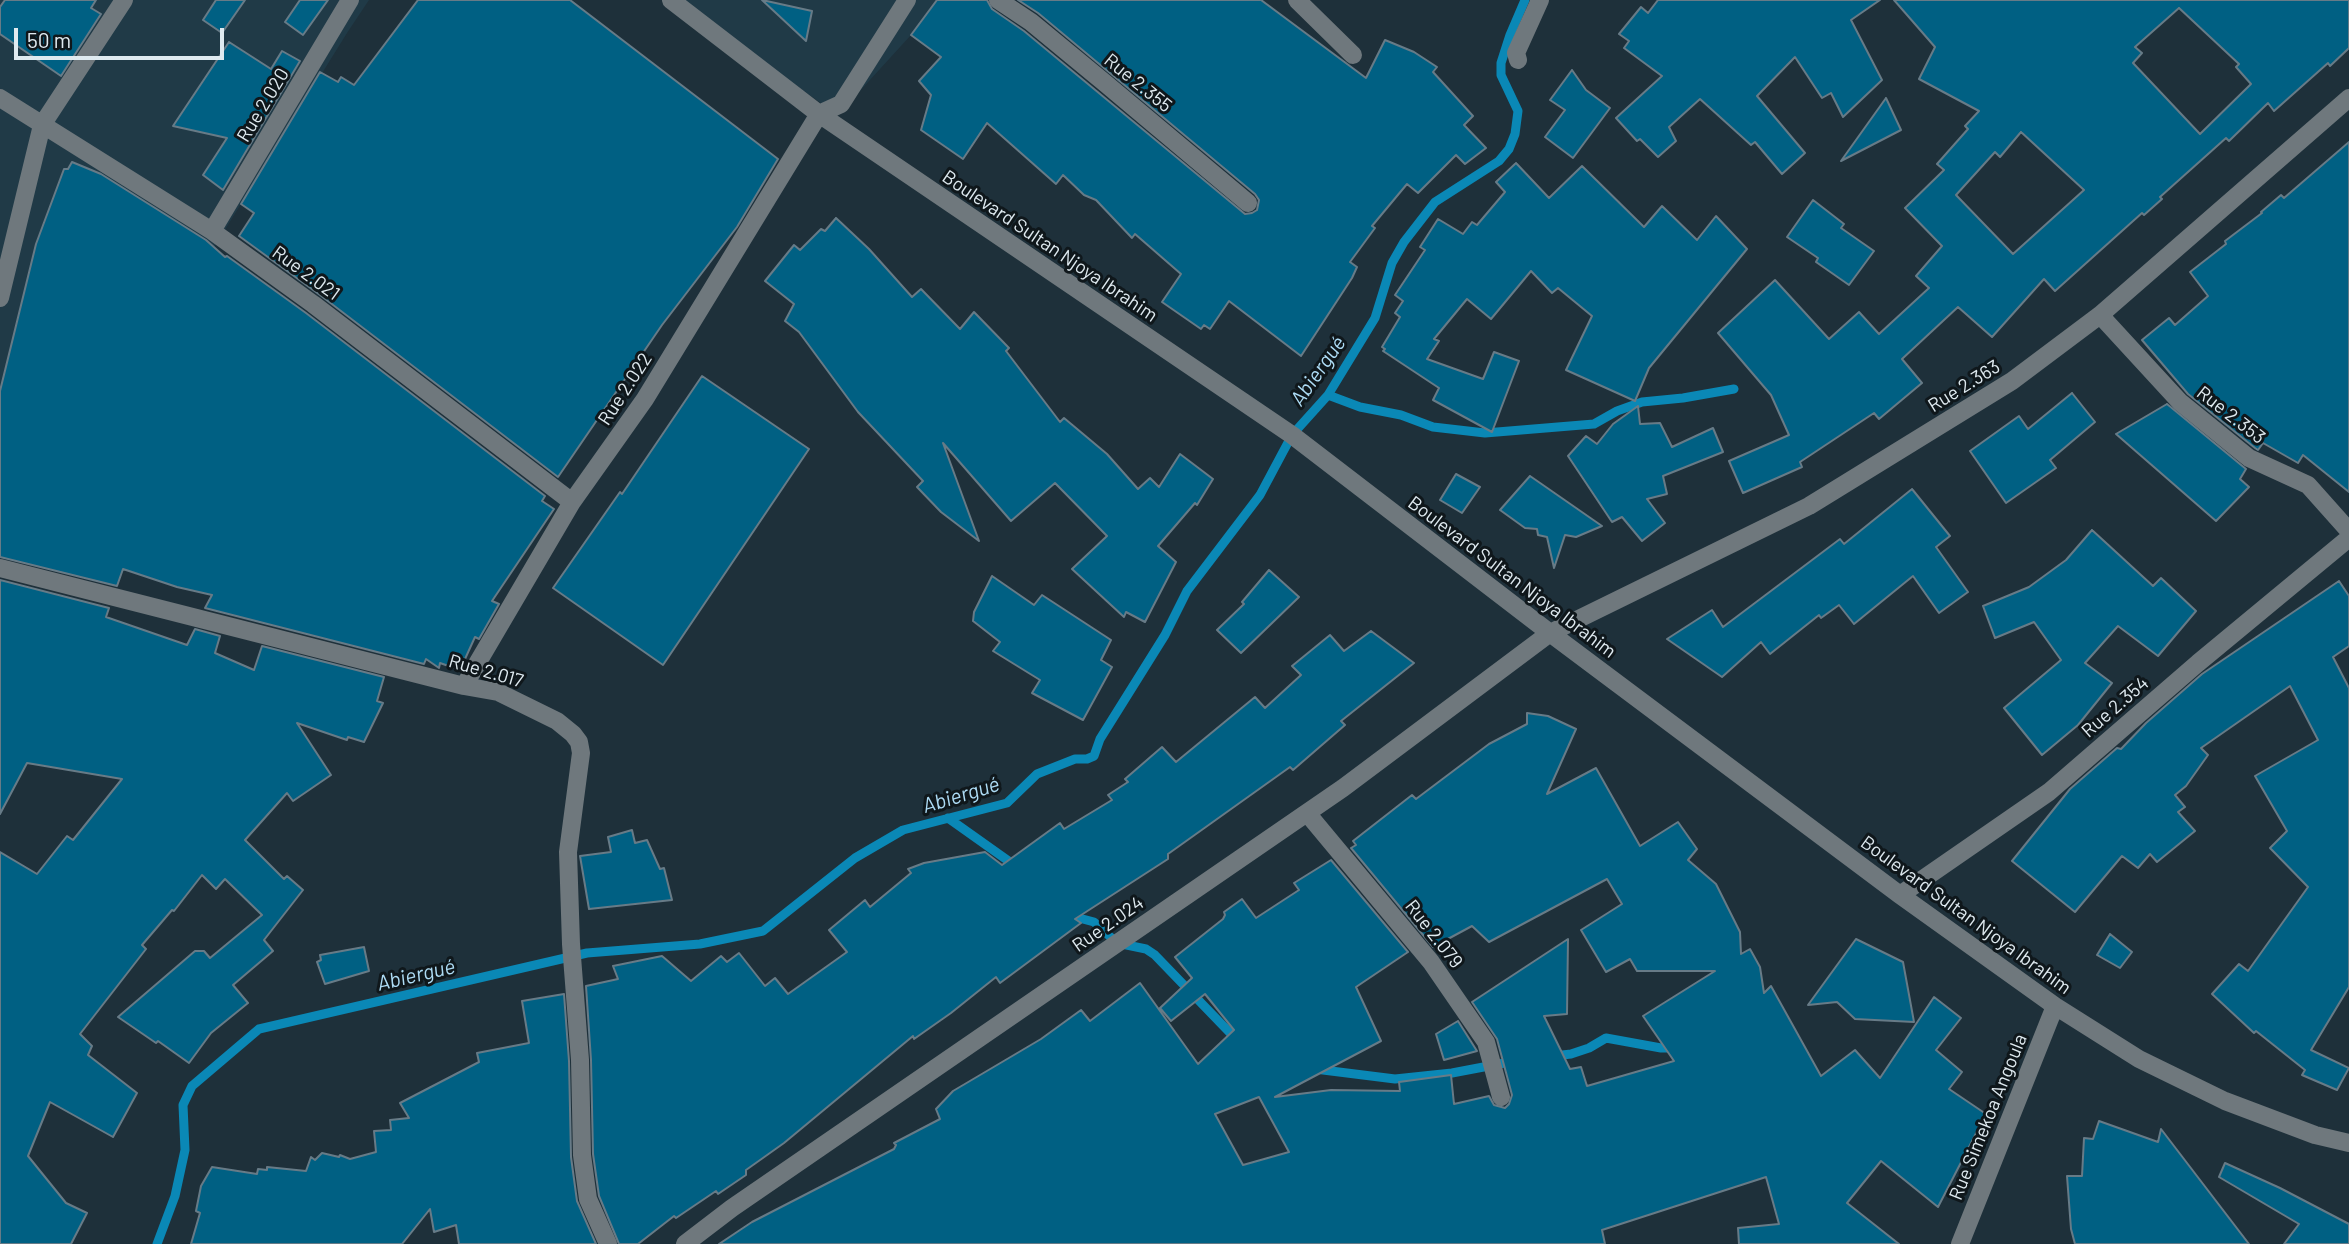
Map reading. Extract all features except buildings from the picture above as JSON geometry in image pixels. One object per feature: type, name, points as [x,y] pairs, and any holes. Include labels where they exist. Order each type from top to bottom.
[{"type":"street","points":[[0,298],[42,125],[124,0]]},
{"type":"street","name":"Rue 2.020","points":[[212,231],[350,0]]},
{"type":"street","name":"Boulevard Sultan Njoya Ibrahim","points":[[671,0],[819,114],[1292,435],[1550,634],[1900,895],[2055,1006],[2139,1059],[2225,1101],[2315,1135],[2349,1143]]},
{"type":"street","points":[[819,114],[841,104],[907,0]]},
{"type":"street","name":"Rue 2.355","points":[[998,0],[1031,22],[1248,203]]},
{"type":"street","points":[[1297,0],[1353,55]]},
{"type":"street","points":[[1518,60],[1516,53],[1540,0]]},
{"type":"street","name":"Rue 2.021","points":[[0,98],[212,231],[313,304],[572,502]]},
{"type":"street","name":"Rue 2.363","points":[[1550,634],[1810,506],[2012,381],[2100,315],[2349,98]]},
{"type":"street","name":"Rue 2.022","points":[[464,686],[572,502],[645,399],[819,114]]},
{"type":"street","name":"Rue 2.353","points":[[2100,315],[2180,402],[2249,458],[2308,485],[2349,531]]},
{"type":"street","name":"Rue 2.354","points":[[1900,895],[2049,792],[2198,663],[2349,538]]},
{"type":"street","name":"Rue 2.017","points":[[0,568],[464,686],[498,692],[557,721],[579,742],[581,754],[568,852],[584,1178],[588,1199],[608,1244]]},
{"type":"street","name":"Rue 2.024","points":[[685,1244],[732,1208],[1307,813],[1550,634]]},
{"type":"street","name":"Rue 2.079","points":[[1307,813],[1432,962],[1486,1042],[1501,1097]]},
{"type":"street","name":"Rue Simekoa Angoula","points":[[1960,1244],[2055,1006]]},
{"type":"shaded area","points":[[0,0],[369,0],[213,249],[62,173],[0,406]]},
{"type":"shaded area","points":[[674,0],[937,0],[911,35],[838,115]]},
{"type":"waterway","name":"Abiergué","points":[[157,1244],[175,1196],[185,1150],[183,1105],[192,1086],[259,1029],[587,953],[700,944],[763,931],[855,858],[903,830],[1007,803],[1037,774],[1075,759],[1094,756],[1100,739],[1165,635],[1187,591],[1260,495],[1292,435],[1328,395],[1375,318],[1392,263],[1404,242],[1435,202],[1499,161],[1509,149],[1515,134],[1518,111],[1501,75],[1501,63],[1525,0]]},
{"type":"waterway","points":[[1328,395],[1360,407],[1401,415],[1433,427],[1485,433],[1594,424],[1617,411],[1642,402],[1734,389]]},
{"type":"waterway","points":[[948,818],[1017,867]]},
{"type":"waterway","points":[[1071,911],[1079,918],[1094,922],[1117,943],[1146,949],[1155,955],[1238,1041]]},
{"type":"waterway","points":[[1554,1056],[1589,1048],[1606,1038],[1661,1048],[1674,1045]]},
{"type":"waterway","points":[[1315,1069],[1395,1079],[1452,1073],[1515,1061]]}]
